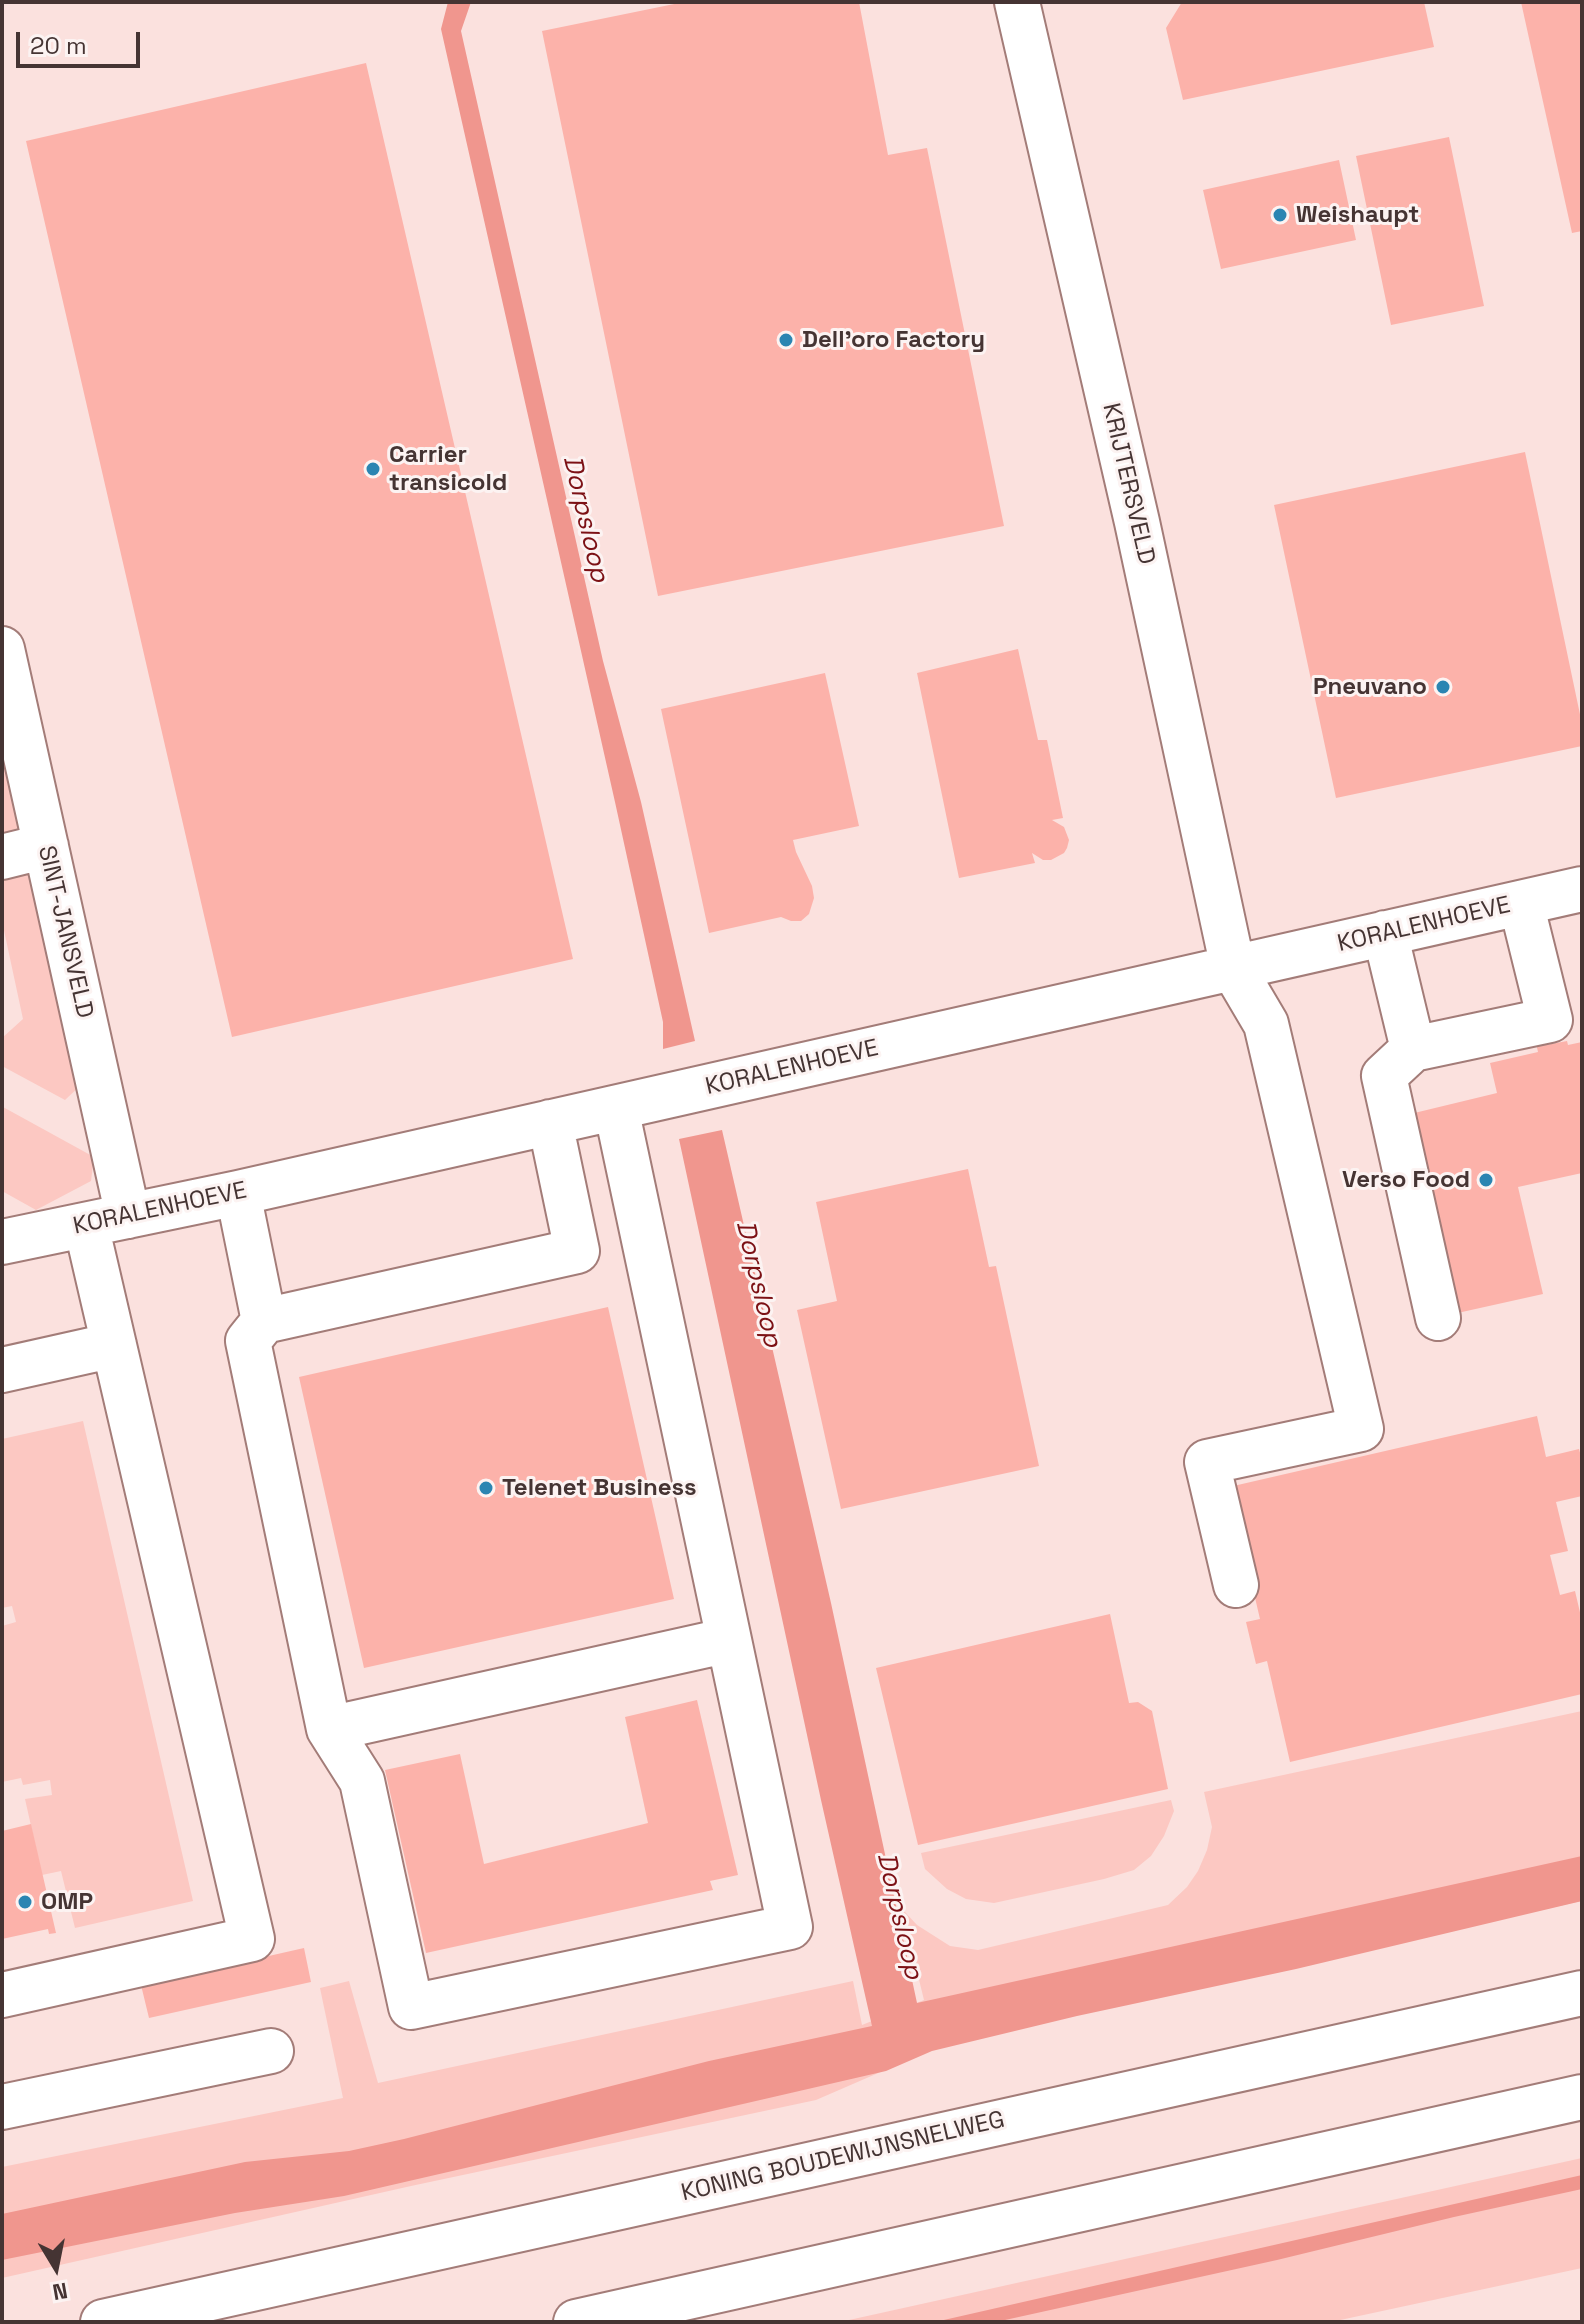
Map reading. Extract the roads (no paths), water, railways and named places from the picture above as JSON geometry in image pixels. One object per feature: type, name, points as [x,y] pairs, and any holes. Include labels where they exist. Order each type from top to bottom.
[{"type":"main road","name":"KRIJTERSVELD","points":[[1017,2],[1133,507],[1233,968],[1266,1024],[1361,1429],[1207,1462],[1236,1585]]},
{"type":"main road","name":"SINT-JANSVELD","points":[[2,649],[128,1216]]},
{"type":"main road","points":[[2,857],[46,846]]},
{"type":"main road","name":"KORALENHOEVE","points":[[2,1241],[238,1193],[1582,889]]},
{"type":"main road","points":[[1438,1318],[1384,1076],[1413,1049],[1550,1020],[1521,903]]},
{"type":"main road","points":[[1385,933],[1413,1049]]},
{"type":"main road","points":[[550,1122],[577,1251],[264,1321],[248,1341],[329,1729],[362,1781],[411,2007],[790,1927],[616,1108]]},
{"type":"main road","points":[[238,1193],[264,1321]]},
{"type":"main road","points":[[2,1995],[252,1939],[86,1225]]},
{"type":"main road","points":[[2,1370],[114,1345]]},
{"type":"main road","points":[[329,1729],[729,1640]]},
{"type":"main road","name":"KONING BOUDEWIJNSNELWEG","points":[[103,2322],[1582,1993]]},
{"type":"main road","points":[[2,2107],[271,2051]]},
{"type":"main road","points":[[576,2322],[1582,2097]]},
{"type":"place","name":"Weishaupt","points":[[1280,215]]},
{"type":"place","name":"Dell'oro Factory","points":[[786,340]]},
{"type":"place","name":"Carrier transicold","points":[[373,469]]},
{"type":"place","name":"Pneuvano","points":[[1443,687]]},
{"type":"place","name":"Verso Food","points":[[1486,1180]]},
{"type":"place","name":"Telenet Business","points":[[486,1488]]},
{"type":"place","name":"OMP","points":[[25,1902]]},
{"type":"water label","name":"Dorpsloop","points":[[585,519]]},
{"type":"water label","name":"Dorpsloop","points":[[758,1284]]},
{"type":"water label","name":"Dorpsloop","points":[[899,1916]]}]
